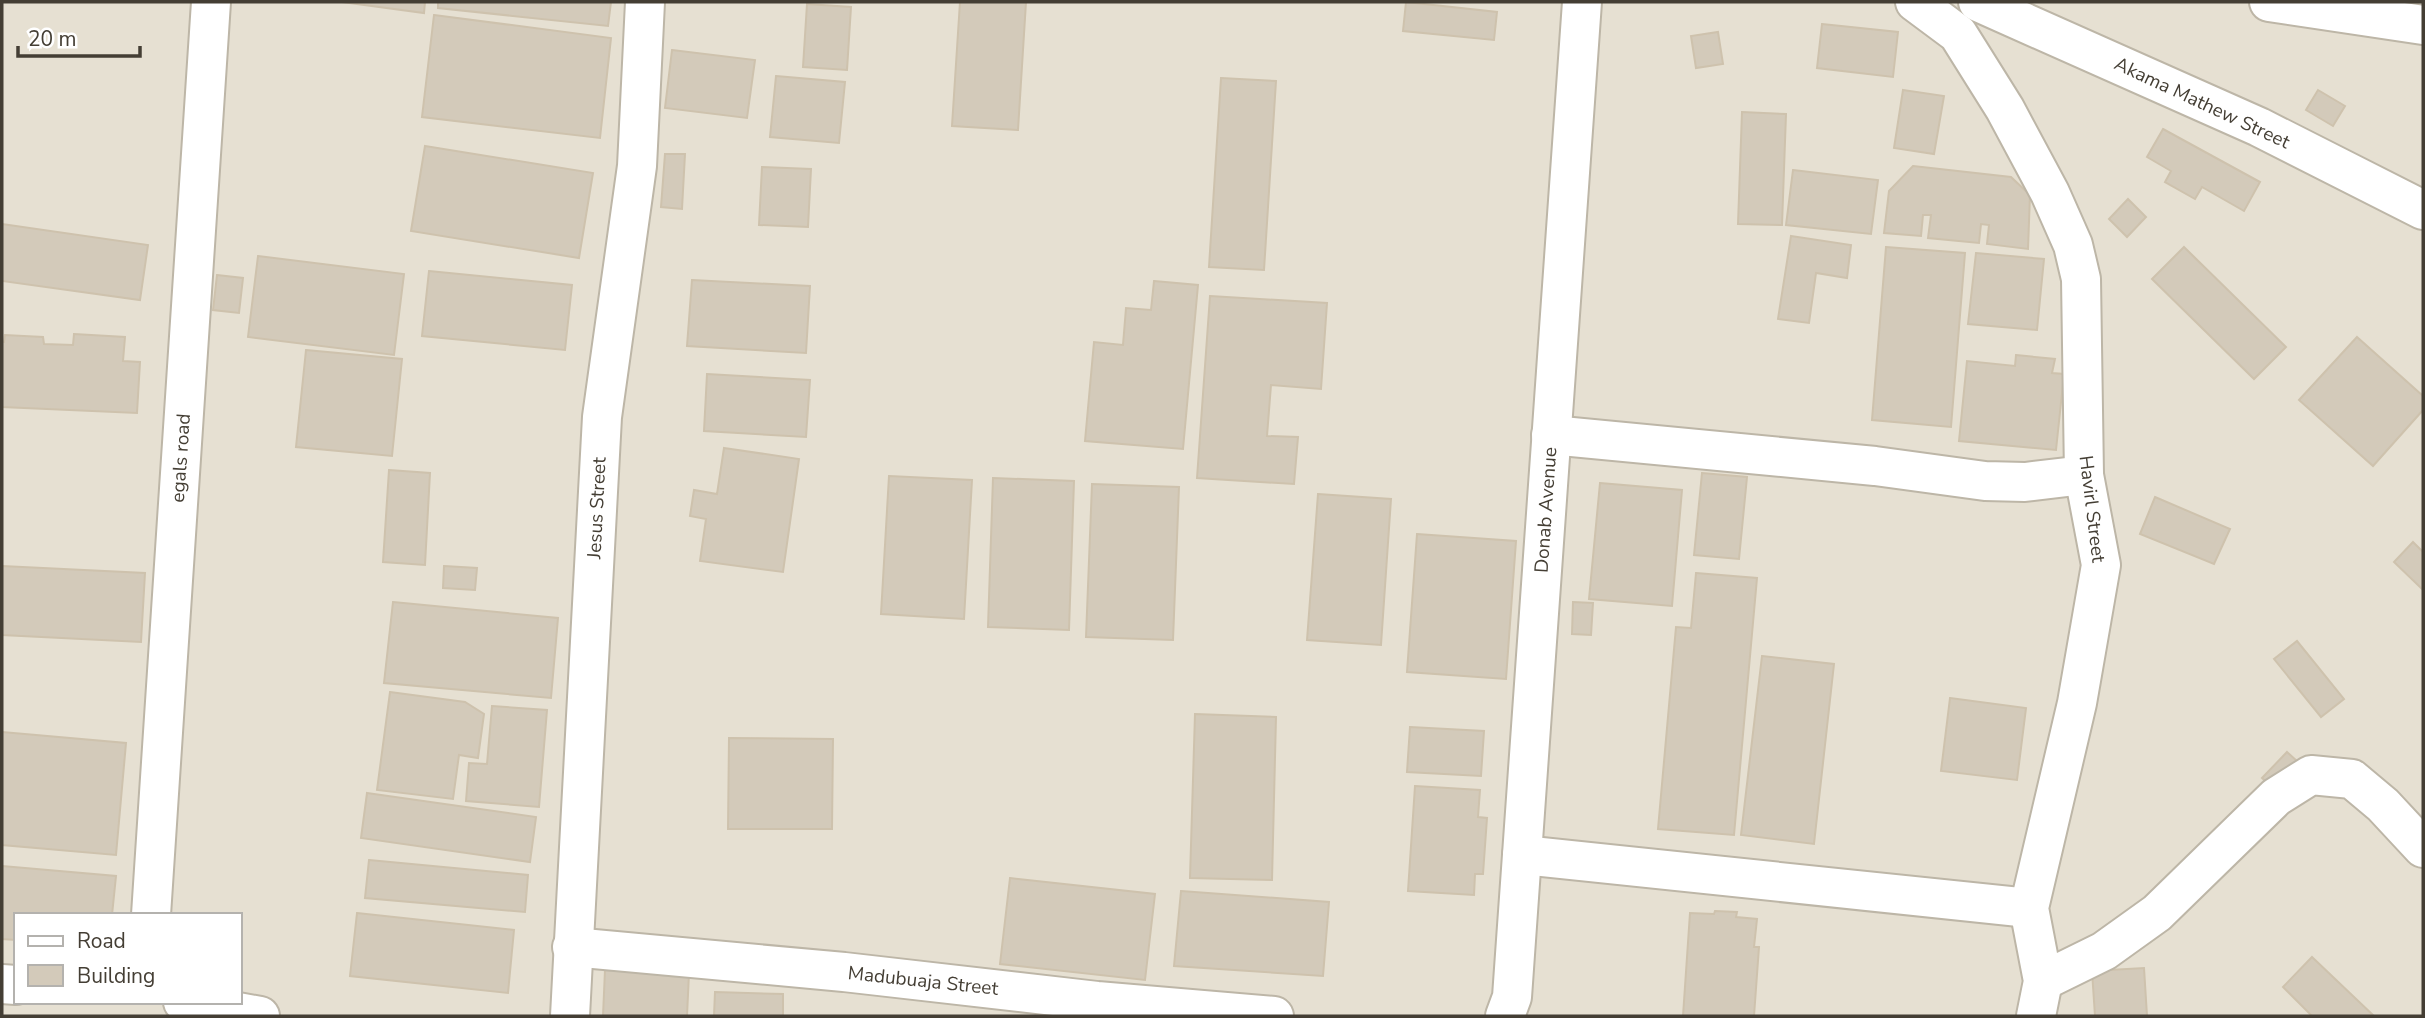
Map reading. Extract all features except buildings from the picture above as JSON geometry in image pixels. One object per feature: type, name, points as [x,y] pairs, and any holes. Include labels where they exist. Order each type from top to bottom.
[{"type":"street","name":"egals road","points":[[151,913],[211,2]]},
{"type":"street","name":"Jesus Street","points":[[570,1016],[602,417],[637,166],[645,2]]},
{"type":"street","name":"Donab Avenue","points":[[1505,1016],[1512,996],[1582,2]]},
{"type":"street","name":"Havirl Street","points":[[1916,2],[1958,34],[2018,132],[2073,245],[2081,279],[2084,475],[2101,565],[2077,704],[2029,908],[2040,999]]},
{"type":"street","name":"Akama Mathew Street","points":[[1978,2],[2259,127],[2423,210]]},
{"type":"street","points":[[2269,2],[2423,25]]},
{"type":"street","points":[[1551,435],[1875,466],[1985,481],[2025,482],[2084,475]]},
{"type":"street","points":[[2040,999],[2157,912],[2276,797],[2311,775],[2352,779],[2383,805],[2423,848]]},
{"type":"street","points":[[1522,855],[2029,908]]},
{"type":"street","name":"Madubuaja Street","points":[[572,947],[844,972],[1097,1001],[1274,1016]]},
{"type":"street","points":[[194,1004],[260,1016]]},
{"type":"shaded area","points":[[2,2],[2423,2],[2423,1016],[2,1016]]}]
